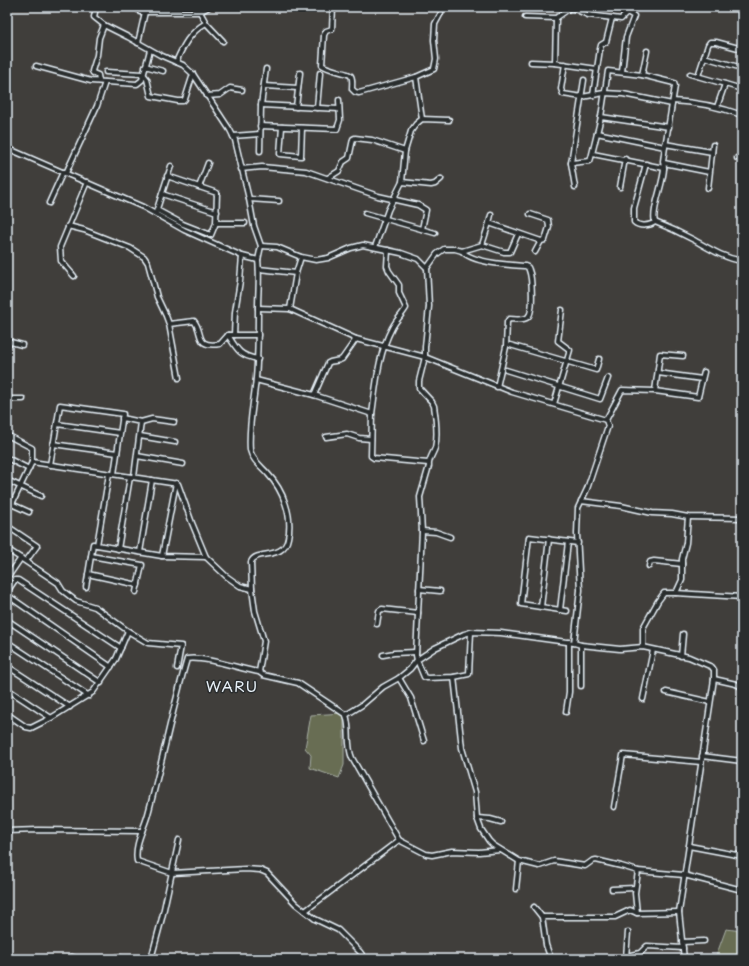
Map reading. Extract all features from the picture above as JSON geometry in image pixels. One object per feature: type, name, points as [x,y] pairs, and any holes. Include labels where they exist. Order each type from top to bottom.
[{"type":"street","points":[[96,7],[94,17],[104,25],[150,50],[183,64],[193,74],[233,136],[249,199],[254,226],[261,246],[258,260],[258,359],[250,419],[250,451],[253,458],[269,475],[281,492],[288,518],[289,534],[286,544],[279,552],[256,557],[251,560],[252,589],[255,611],[264,641],[260,672]]},
{"type":"street","points":[[140,7],[139,12],[200,12],[209,7]]},
{"type":"street","points":[[195,7],[200,12],[206,23],[223,41]]},
{"type":"street","points":[[333,7],[332,29],[327,30],[324,35],[321,62],[324,67],[350,74],[352,77],[352,89],[359,93],[416,77],[436,66],[434,40],[435,24],[441,13],[442,7]]},
{"type":"street","points":[[525,17],[556,18],[570,7],[588,15],[623,19],[629,7]]},
{"type":"street","points":[[138,43],[145,12]]},
{"type":"street","points":[[622,72],[626,37],[634,16],[627,12]]},
{"type":"street","points":[[555,63],[556,18]]},
{"type":"street","points":[[593,95],[601,46],[606,42],[612,18]]},
{"type":"street","points":[[176,62],[182,48],[189,38],[195,31],[206,23]]},
{"type":"street","points":[[99,81],[98,75],[92,71],[97,55],[98,38],[104,25]]},
{"type":"street","points":[[698,76],[708,44],[716,42],[742,49]]},
{"type":"street","points":[[36,66],[82,79],[137,84],[142,80],[150,50]]},
{"type":"street","points":[[642,75],[647,51]]},
{"type":"street","points":[[704,58],[742,68]]},
{"type":"street","points":[[531,62],[565,64],[597,69]]},
{"type":"street","points":[[565,64],[561,92],[564,94],[582,97],[604,93],[623,94],[672,102],[686,101],[717,107],[742,115]]},
{"type":"street","points":[[145,66],[163,72]]},
{"type":"street","points":[[260,151],[261,105],[266,68]]},
{"type":"street","points":[[571,163],[590,161],[593,154],[601,117],[608,71],[642,75],[674,83],[675,86],[665,145],[662,184],[654,214],[655,222]]},
{"type":"street","points":[[106,72],[143,74],[147,79],[151,96],[178,101],[183,101],[185,99],[193,74]]},
{"type":"street","points":[[296,107],[300,73]]},
{"type":"street","points":[[317,108],[320,73]]},
{"type":"street","points":[[690,74],[742,89]]},
{"type":"street","points":[[416,77],[422,119]]},
{"type":"street","points":[[575,187],[571,163],[584,80]]},
{"type":"street","points":[[49,203],[97,106],[105,82]]},
{"type":"street","points":[[717,107],[724,84]]},
{"type":"street","points":[[264,86],[298,88]]},
{"type":"street","points":[[207,96],[220,95],[230,88],[242,90]]},
{"type":"street","points":[[260,126],[337,129],[340,120],[339,100]]},
{"type":"street","points":[[261,105],[339,109]]},
{"type":"street","points":[[601,117],[668,128]]},
{"type":"street","points":[[375,247],[393,199],[402,182],[404,151],[411,131],[422,119],[449,120]]},
{"type":"street","points":[[282,127],[280,154],[301,156],[302,128]]},
{"type":"street","points":[[597,133],[712,152]]},
{"type":"street","points":[[233,136],[260,134]]},
{"type":"street","points":[[328,178],[339,171],[343,162],[349,158],[355,138],[372,140],[404,151]]},
{"type":"street","points":[[708,188],[713,145]]},
{"type":"street","points":[[7,148],[211,235],[216,223],[217,193],[167,176]]},
{"type":"street","points":[[593,154],[646,164],[709,172]]},
{"type":"street","points":[[736,158],[742,158]]},
{"type":"street","points":[[620,187],[625,159]]},
{"type":"street","points":[[199,187],[208,163]]},
{"type":"street","points":[[646,164],[634,208],[634,222],[638,225],[648,225],[655,222],[673,229],[729,259],[742,261]]},
{"type":"street","points":[[156,212],[171,166]]},
{"type":"street","points":[[241,169],[262,167],[288,168],[306,171],[378,196],[418,205],[425,208],[426,213],[422,230]]},
{"type":"street","points":[[402,182],[431,185],[435,184],[441,179]]},
{"type":"street","points":[[74,276],[61,261],[60,247],[87,182]]},
{"type":"street","points":[[162,194],[217,212]]},
{"type":"street","points":[[249,199],[279,201]]},
{"type":"street","points":[[156,212],[184,230],[242,256],[258,260]]},
{"type":"street","points":[[366,213],[435,233]]},
{"type":"street","points":[[530,214],[544,218],[549,222],[545,239],[541,241],[536,252]]},
{"type":"street","points":[[482,245],[490,215]]},
{"type":"street","points":[[216,223],[245,223]]},
{"type":"street","points":[[489,223],[541,241]]},
{"type":"street","points":[[68,226],[84,230],[130,248],[144,257],[148,263],[156,296],[169,324],[179,378]]},
{"type":"street","points":[[462,251],[482,245],[504,252],[510,252],[518,234]]},
{"type":"street","points":[[261,246],[277,247],[301,257],[316,260],[328,258],[351,248],[363,245],[401,253],[418,259],[427,268]]},
{"type":"street","points":[[471,632],[469,674],[454,677],[425,678],[417,660],[416,652],[422,531],[420,497],[429,466],[428,463],[435,448],[436,438],[434,406],[419,388],[419,385],[425,357],[424,347],[429,306],[427,268],[444,249],[455,249],[462,251],[483,261],[525,266],[528,268],[530,273],[532,298],[530,314],[523,319],[509,319],[507,322],[506,347],[497,387]]},
{"type":"street","points":[[388,250],[387,266],[399,285],[399,292],[406,308],[394,324],[384,346],[375,383],[372,414],[371,456],[374,458],[428,463]]},
{"type":"street","points":[[234,335],[235,312],[242,256]]},
{"type":"street","points":[[290,309],[296,273],[301,257]]},
{"type":"street","points":[[259,269],[296,273]]},
{"type":"street","points":[[258,308],[290,309],[356,339],[425,357],[497,387],[606,420]]},
{"type":"street","points":[[554,404],[570,350],[558,341],[562,310]]},
{"type":"street","points":[[169,324],[194,321],[200,338],[205,343],[211,344],[220,344],[228,336],[258,335]]},
{"type":"street","points":[[228,336],[241,354],[258,359]]},
{"type":"street","points":[[314,395],[328,363],[342,359],[356,339]]},
{"type":"street","points":[[7,341],[22,345]]},
{"type":"street","points":[[510,345],[596,370],[599,359]]},
{"type":"street","points":[[656,391],[661,354],[683,356]]},
{"type":"street","points":[[506,370],[600,399],[608,378]]},
{"type":"street","points":[[566,712],[569,692],[572,642],[580,590],[578,508],[587,489],[608,426],[606,420],[622,390],[656,391],[698,397],[704,372]]},
{"type":"street","points":[[658,373],[702,378]]},
{"type":"street","points":[[256,380],[280,385],[372,414]]},
{"type":"street","points":[[7,398],[23,399]]},
{"type":"street","points":[[50,465],[60,405],[123,414],[114,474]]},
{"type":"street","points":[[122,418],[142,422],[152,419],[174,422]]},
{"type":"street","points":[[118,549],[137,456],[142,422]]},
{"type":"street","points":[[57,424],[120,433]]},
{"type":"street","points":[[326,437],[347,434],[359,438],[371,439]]},
{"type":"street","points":[[7,435],[32,448],[32,462],[12,504]]},
{"type":"street","points":[[140,436],[175,442]]},
{"type":"street","points":[[54,444],[117,453]]},
{"type":"street","points":[[137,456],[183,464]]},
{"type":"street","points":[[7,458],[29,468]]},
{"type":"street","points":[[32,462],[178,484],[206,557],[226,576],[240,586],[252,589]]},
{"type":"street","points":[[97,545],[108,474]]},
{"type":"street","points":[[7,480],[41,496]]},
{"type":"street","points":[[140,552],[152,480]]},
{"type":"street","points":[[162,556],[176,483]]},
{"type":"street","points":[[581,501],[621,506],[652,513],[672,514],[688,517],[742,518]]},
{"type":"street","points":[[7,502],[29,512]]},
{"type":"street","points":[[676,593],[682,580],[682,564],[688,517]]},
{"type":"street","points":[[7,526],[37,546],[26,562]]},
{"type":"street","points":[[422,531],[436,532],[450,537]]},
{"type":"street","points":[[567,611],[521,604],[529,537],[578,543]]},
{"type":"street","points":[[541,607],[549,539]]},
{"type":"street","points":[[560,610],[568,542]]},
{"type":"street","points":[[86,587],[93,544],[162,556],[206,557]]},
{"type":"street","points":[[7,549],[58,583],[63,591],[76,601],[95,607],[128,631],[148,643],[181,646],[177,668]]},
{"type":"street","points":[[91,556],[142,565],[136,592]]},
{"type":"street","points":[[7,572],[10,574],[21,558]]},
{"type":"street","points":[[649,566],[650,562],[654,561],[682,564]]},
{"type":"street","points":[[88,574],[138,585]]},
{"type":"street","points":[[111,667],[7,594],[16,580],[121,648]]},
{"type":"street","points":[[419,589],[440,591]]},
{"type":"street","points":[[643,647],[643,628],[658,601],[664,594],[731,595],[742,597]]},
{"type":"street","points":[[376,624],[379,612],[382,609],[418,613]]},
{"type":"street","points":[[7,620],[101,683]]},
{"type":"street","points":[[7,714],[29,728],[34,728],[89,696],[101,683],[111,667],[128,631]]},
{"type":"street","points":[[346,714],[362,706],[383,687],[400,678],[417,660],[441,645],[471,632],[518,634],[572,642],[581,645],[620,649],[643,647],[690,657],[712,667],[714,670],[714,679],[679,912],[684,959]]},
{"type":"street","points":[[681,656],[683,634]]},
{"type":"street","points":[[7,642],[89,696]]},
{"type":"street","points":[[580,686],[581,645]]},
{"type":"street","points":[[643,699],[653,650]]},
{"type":"street","points":[[383,655],[416,652]]},
{"type":"street","points":[[365,959],[338,930],[315,919],[296,904],[267,873],[260,870],[246,869],[172,873],[137,861],[142,831],[148,816],[164,746],[187,659],[199,659],[260,672],[263,675],[298,683],[346,714],[349,735],[349,752],[399,840],[426,854],[432,855],[452,850],[479,852],[500,850]]},
{"type":"street","points":[[7,666],[70,707]]},
{"type":"street","points":[[454,677],[462,748],[475,792],[477,818],[489,841],[500,850],[519,861],[539,866],[554,861],[583,867],[596,860],[638,872],[684,875],[742,890]]},
{"type":"street","points":[[400,678],[410,698],[424,741]]},
{"type":"street","points":[[714,679],[736,684],[742,687]]},
{"type":"street","points":[[7,689],[51,718]]},
{"type":"street","points":[[666,692],[710,702]]},
{"type":"street","points":[[614,807],[623,755],[701,762]]},
{"type":"street","points":[[702,756],[742,761]]},
{"type":"street","points":[[477,818],[501,822]]},
{"type":"street","points":[[7,831],[142,831]]},
{"type":"street","points":[[151,959],[161,925],[178,840]]},
{"type":"street","points":[[305,911],[399,840]]},
{"type":"street","points":[[689,846],[742,856]]},
{"type":"street","points":[[516,889],[519,861]]},
{"type":"street","points":[[637,913],[635,888],[638,872]]},
{"type":"street","points":[[612,889],[635,888]]},
{"type":"street","points":[[534,907],[542,917],[546,945],[552,959]]},
{"type":"street","points":[[542,917],[615,917],[630,910],[637,913],[679,912]]},
{"type":"street","points":[[628,932],[626,958],[640,953],[647,946],[683,948]]},
{"type":"street","points":[[682,942],[704,940]]},
{"type":"street","points":[[72,957],[77,959]]},
{"type":"street","points":[[116,957],[125,959]]},
{"type":"green space","points":[[344,713],[344,765],[339,778],[310,768],[311,755],[305,748],[311,715]]},
{"type":"green space","points":[[726,929],[742,931],[742,959],[715,959]]},
{"type":"district","name":"WARU","points":[[232,685]]}]
